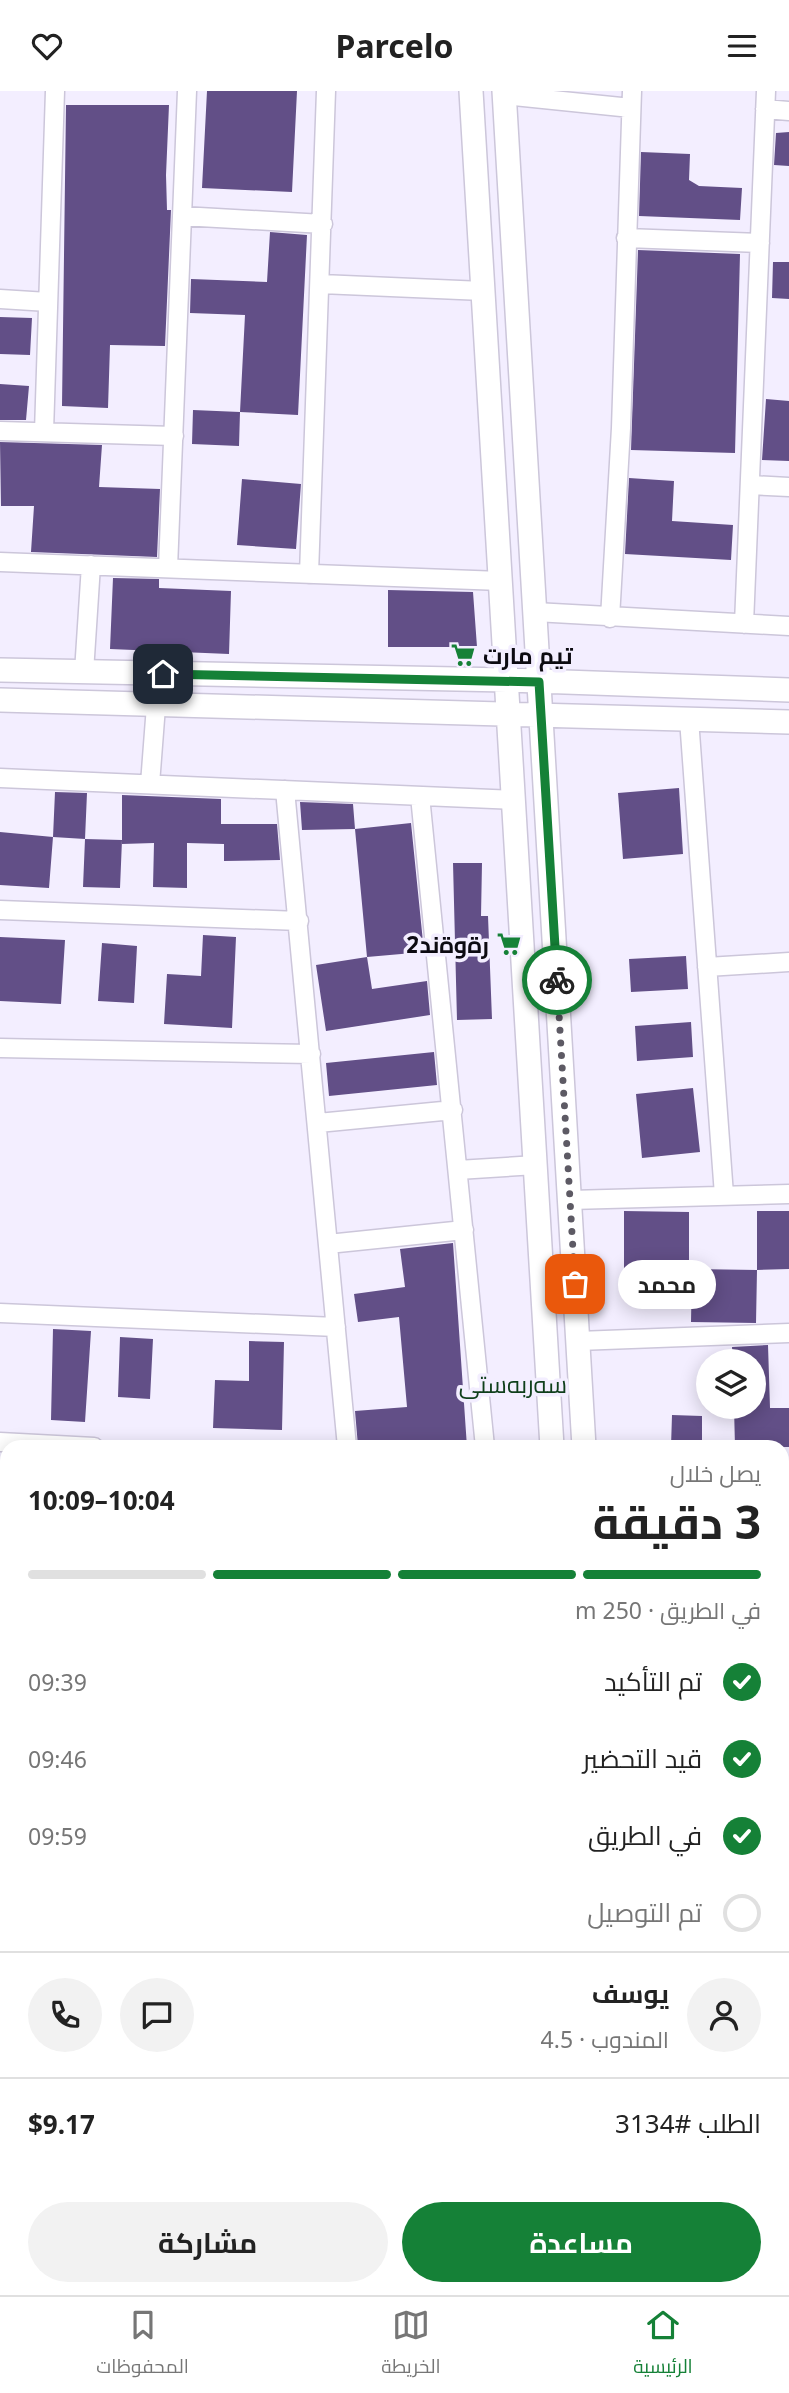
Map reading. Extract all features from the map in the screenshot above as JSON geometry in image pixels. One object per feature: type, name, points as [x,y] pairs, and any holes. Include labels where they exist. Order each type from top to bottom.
[{"type":"street","points":[[44,432],[55,91]]},
{"type":"street","points":[[168,568],[187,91]]},
{"type":"street","points":[[309,574],[326,91]]},
{"type":"street","points":[[471,91],[552,1440]]},
{"type":"street","points":[[584,1440],[504,93],[631,99],[610,618]]},
{"type":"street","points":[[744,624],[766,100],[789,111]]},
{"type":"street","points":[[477,190],[509,188]]},
{"type":"street","points":[[182,216],[323,224]]},
{"type":"street","points":[[626,238],[760,243]]},
{"type":"street","points":[[321,284],[483,291]]},
{"type":"street","points":[[0,299],[48,302]]},
{"type":"street","points":[[0,431],[174,436]]},
{"type":"street","points":[[750,485],[789,487]]},
{"type":"street","points":[[0,562],[501,581]]},
{"type":"street","points":[[84,672],[91,565]]},
{"type":"street","points":[[535,612],[789,626]]},
{"type":"street","points":[[0,670],[789,690]]},
{"type":"street","points":[[0,700],[789,722]]},
{"type":"street","points":[[150,784],[156,706]]},
{"type":"street","points":[[689,719],[724,1195]]},
{"type":"street","points":[[0,778],[515,800]]},
{"type":"street","points":[[285,790],[346,1440]]},
{"type":"street","points":[[420,796],[484,1440]]},
{"type":"street","points":[[0,910],[299,921]]},
{"type":"street","points":[[707,967],[789,963]]},
{"type":"street","points":[[0,1048],[311,1054]]},
{"type":"street","points":[[318,1123],[453,1109]]},
{"type":"street","points":[[458,1170],[536,1165]]},
{"type":"street","points":[[570,1200],[789,1194]]},
{"type":"street","points":[[328,1244],[464,1230]]},
{"type":"street","points":[[543,1285],[575,1284]]},
{"type":"street","points":[[0,1313],[336,1327]]},
{"type":"street","points":[[578,1341],[789,1333]]},
{"type":"building","points":[[207,91],[297,91],[292,192],[202,188]]},
{"type":"building","points":[[66,105],[169,105],[166,175],[167,210],[171,210],[165,346],[110,345],[108,408],[62,406]]},
{"type":"building","points":[[789,132],[789,166],[774,165],[776,133]]},
{"type":"building","points":[[641,152],[690,154],[689,180],[699,186],[742,188],[740,220],[639,216]]},
{"type":"building","points":[[270,232],[307,235],[298,415],[240,412],[245,315],[190,313],[191,279],[267,282]]},
{"type":"building","points":[[638,250],[740,254],[735,453],[631,450]]},
{"type":"building","points":[[773,262],[789,262],[789,299],[772,298]]},
{"type":"building","points":[[0,317],[32,318],[30,355],[0,354]]},
{"type":"building","points":[[0,384],[29,386],[26,420],[0,420]]},
{"type":"building","points":[[766,399],[789,401],[789,461],[762,460]]},
{"type":"building","points":[[193,410],[240,412],[239,446],[192,444]]},
{"type":"building","points":[[0,442],[102,445],[99,487],[160,489],[157,557],[31,552],[34,506],[1,506]]},
{"type":"building","points":[[629,478],[674,481],[672,521],[733,525],[731,560],[625,554]]},
{"type":"building","points":[[242,479],[301,484],[296,549],[237,545]]},
{"type":"building","points":[[113,578],[159,579],[159,588],[231,591],[229,654],[110,649]]},
{"type":"building","points":[[388,590],[473,592],[477,647],[388,647]]},
{"type":"building","points":[[679,788],[683,854],[623,859],[618,793]]},
{"type":"building","points":[[55,792],[87,793],[85,839],[53,837]]},
{"type":"building","points":[[122,795],[221,799],[221,824],[277,824],[280,860],[224,861],[224,844],[187,843],[187,888],[153,887],[154,843],[122,844]]},
{"type":"building","points":[[300,802],[353,804],[355,829],[302,830]]},
{"type":"building","points":[[411,823],[424,952],[367,957],[355,829]]},
{"type":"building","points":[[0,832],[53,837],[49,888],[0,885]]},
{"type":"building","points":[[85,839],[122,840],[120,888],[83,887]]},
{"type":"building","points":[[453,863],[482,863],[481,916],[488,916],[492,1019],[457,1020]]},
{"type":"building","points":[[203,935],[236,937],[232,1028],[164,1024],[167,974],[201,976]]},
{"type":"building","points":[[0,937],[65,940],[61,1004],[0,1001]]},
{"type":"building","points":[[102,943],[137,946],[134,1003],[98,1001]]},
{"type":"building","points":[[686,956],[688,989],[631,992],[629,959]]},
{"type":"building","points":[[367,957],[372,989],[427,981],[430,1015],[326,1031],[316,965]]},
{"type":"building","points":[[691,1022],[693,1057],[637,1061],[635,1026]]},
{"type":"building","points":[[434,1052],[437,1085],[329,1096],[326,1063]]},
{"type":"building","points":[[693,1088],[700,1152],[642,1158],[636,1094]]},
{"type":"building","points":[[624,1211],[689,1212],[689,1272],[624,1272]]},
{"type":"building","points":[[757,1211],[789,1211],[789,1269],[757,1270]]},
{"type":"building","points":[[453,1243],[467,1440],[357,1440],[355,1411],[407,1407],[399,1317],[358,1322],[354,1294],[405,1287],[400,1249]]},
{"type":"building","points":[[692,1269],[757,1270],[756,1323],[691,1322]]},
{"type":"building","points":[[53,1329],[91,1331],[85,1422],[51,1420]]},
{"type":"building","points":[[120,1337],[153,1339],[150,1399],[118,1397]]},
{"type":"building","points":[[249,1341],[284,1342],[282,1430],[213,1428],[215,1380],[249,1381]]},
{"type":"building","points":[[768,1345],[770,1408],[789,1408],[789,1440],[735,1440],[734,1419],[766,1419],[766,1349],[732,1349]]},
{"type":"building","points":[[672,1415],[696,1416],[696,1419],[702,1419],[702,1440],[671,1440]]},
{"type":"way so far","points":[[557,980],[575,1284]]},
{"type":"place","name":"تیم مارت","points":[[463,655]]},
{"type":"place","name":"رةوةند2","points":[[509,944]]},
{"type":"place","name":"محمد","points":[[575,1284]]},
{"type":"district","name":"سه‌ربه‌ستی","points":[[513,1383]]},
{"type":"route","points":[[163,674],[539,682],[557,980]]}]
